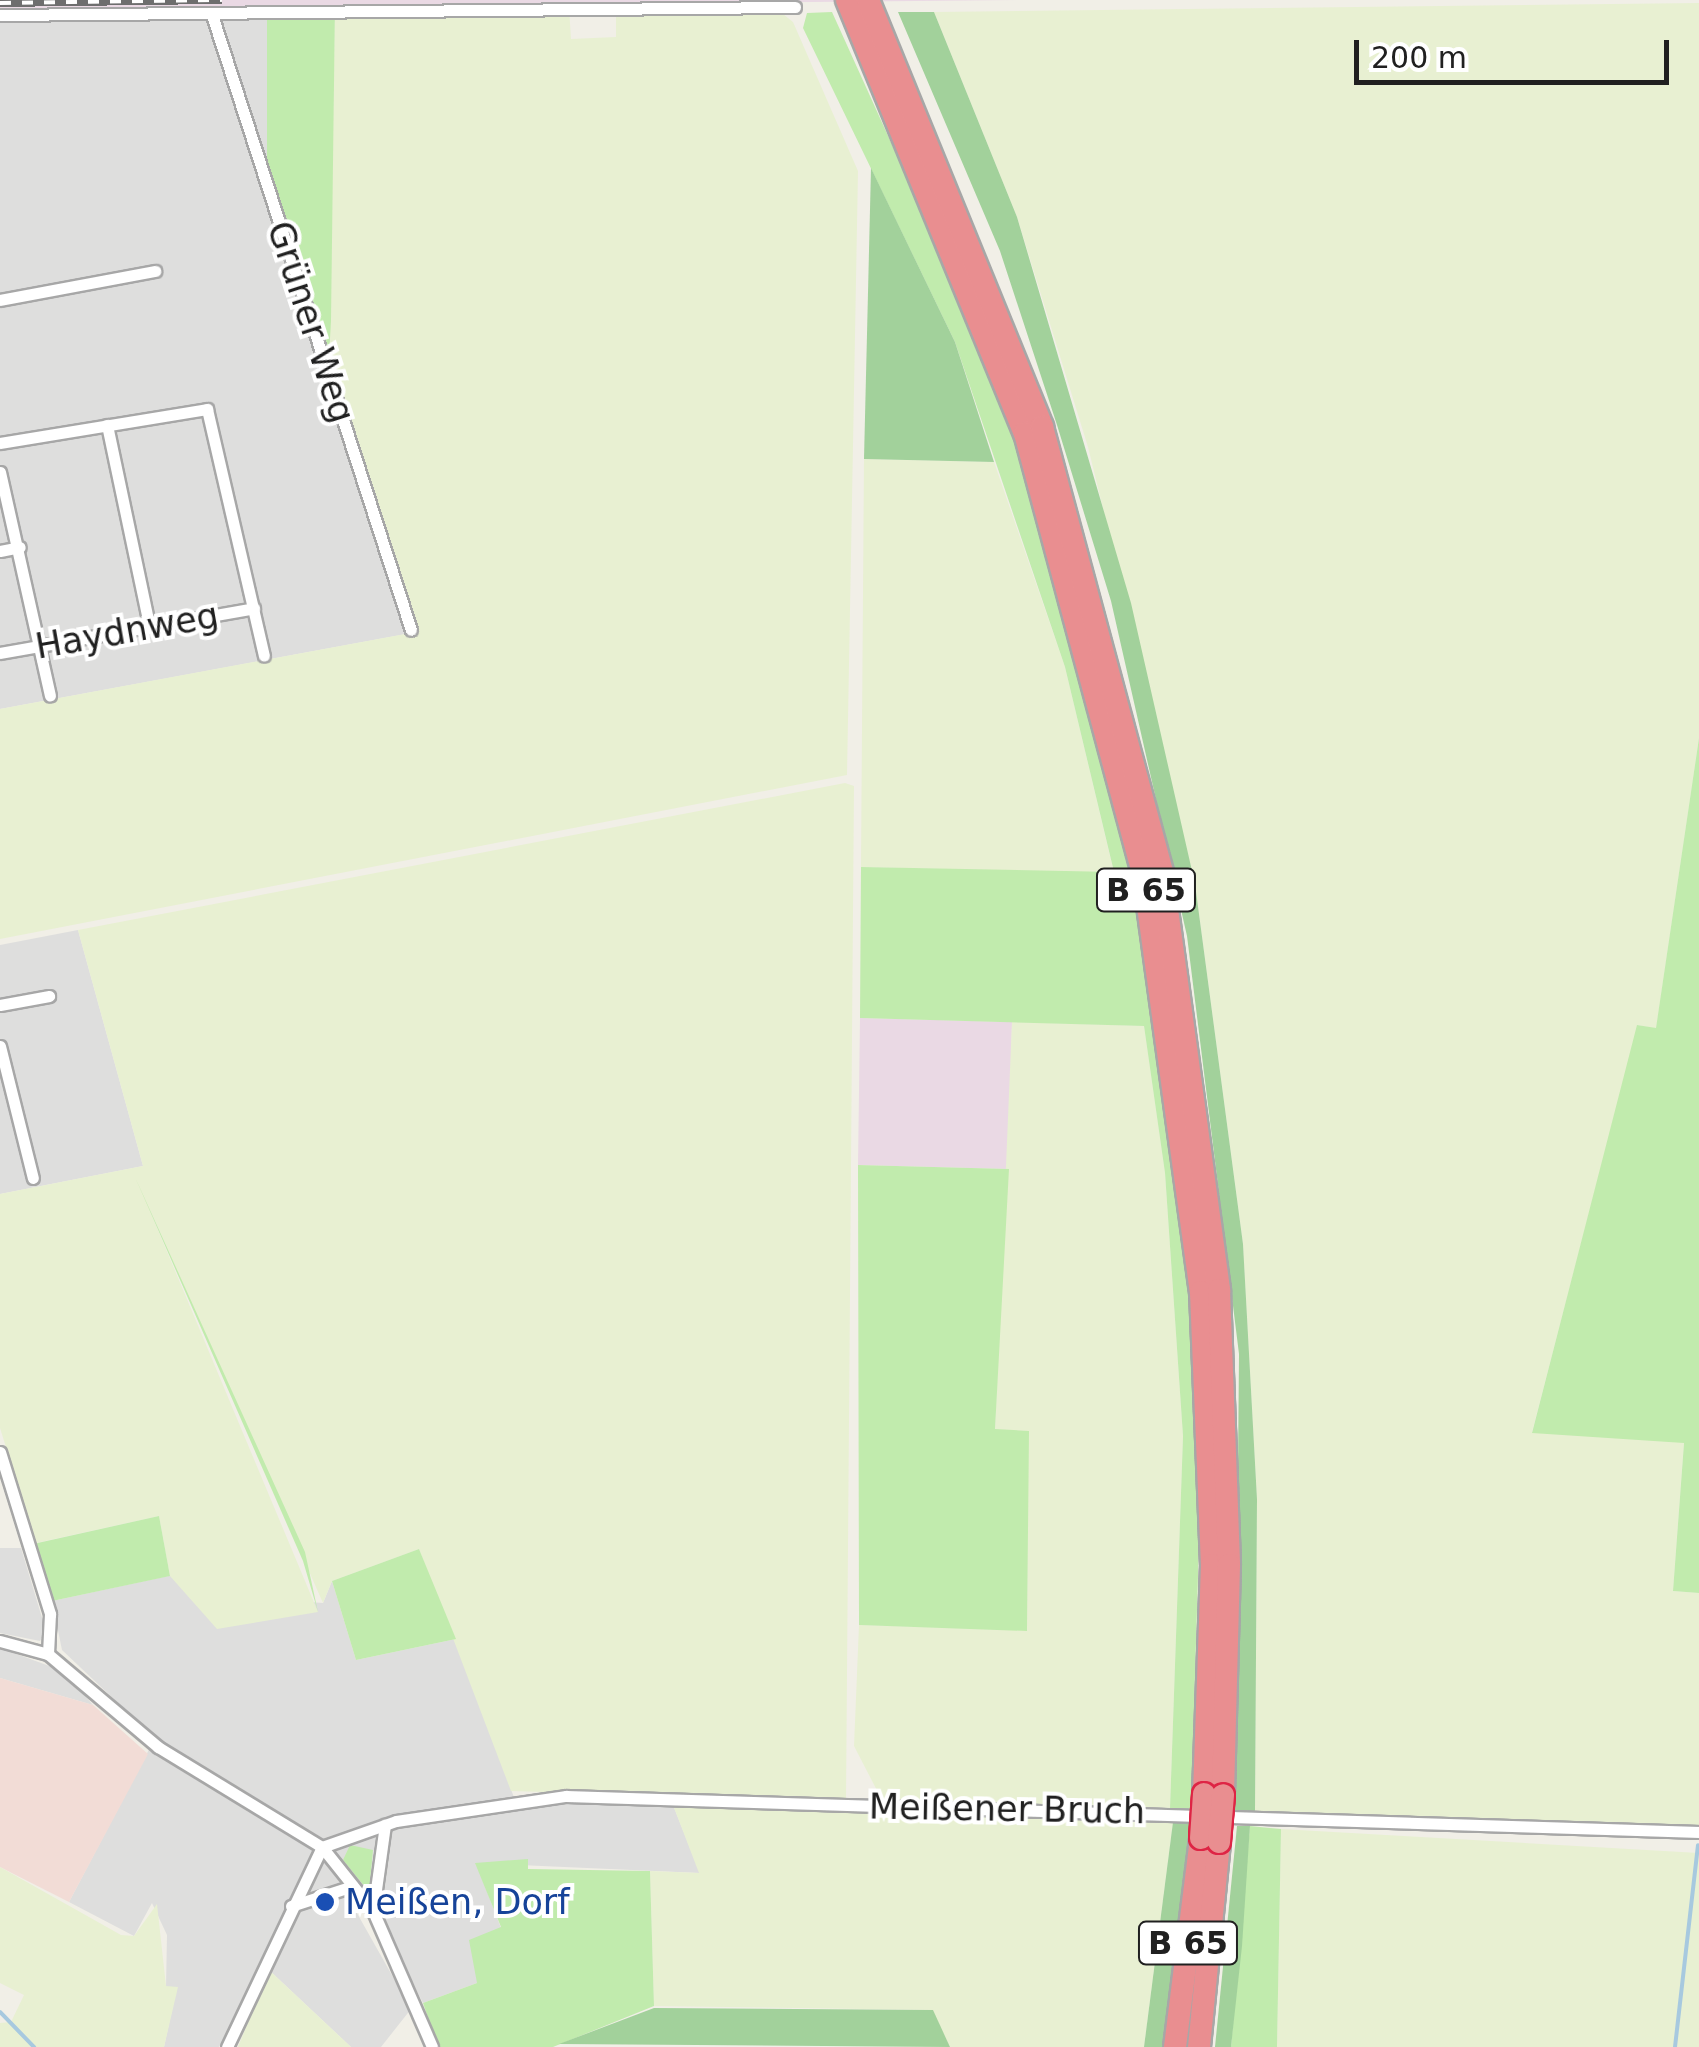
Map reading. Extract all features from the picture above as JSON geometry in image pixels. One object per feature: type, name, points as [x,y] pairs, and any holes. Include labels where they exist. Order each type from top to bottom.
[{"type":"highway","name":"B 65","points":[[847,0],[872,30]]},
{"type":"highway","name":"B 65","points":[[868,0],[872,30],[1024,432],[1094,666],[1147,894],[1201,1292],[1212,1565],[1213,1795],[1199,2047]]},
{"type":"highway","name":"B 65","points":[[1176,2047],[1210,1840]]},
{"type":"street","points":[[0,15],[212,16],[795,7]]},
{"type":"street","name":"Grüner Weg","points":[[212,16],[411,630]]},
{"type":"street","points":[[0,300],[155,271]]},
{"type":"street","name":"Haydnweg","points":[[0,442],[207,409],[264,655]]},
{"type":"street","points":[[107,425],[149,624]]},
{"type":"street","points":[[0,472],[43,646],[50,695]]},
{"type":"street","points":[[0,551],[20,548]]},
{"type":"street","name":"Haydnweg","points":[[0,654],[254,608]]},
{"type":"street","points":[[0,1005],[48,996]]},
{"type":"street","points":[[0,1046],[32,1178]]},
{"type":"street","points":[[0,1452],[50,1614],[48,1654]]},
{"type":"street","points":[[0,1640],[48,1654],[158,1747],[322,1847],[373,1910],[432,2047]]},
{"type":"street","name":"Meißener Bruch","points":[[322,1847],[385,1825],[516,1797],[566,1796],[1699,1832]]},
{"type":"street","points":[[373,1910],[385,1825]]},
{"type":"street","points":[[226,2047],[322,1847]]},
{"type":"street","points":[[292,1906],[353,1886]]},
{"type":"shaded area","points":[[0,0],[1026,0],[0,10]]},
{"type":"shaded area","points":[[267,6],[267,161],[417,632],[0,709],[0,10]]},
{"type":"shaded area","points":[[78,930],[143,1166],[0,1194],[0,945]]},
{"type":"shaded area","points":[[860,1018],[1012,1022],[1009,1169],[858,1165]]},
{"type":"shaded area","points":[[0,1548],[21,1548],[46,1631],[40,1641],[0,1633]]},
{"type":"shaded area","points":[[173,1575],[194,1593],[323,1603],[332,1581],[356,1660],[456,1639],[516,1803],[673,1805],[700,1873],[476,1863],[501,1928],[477,1983],[423,2003],[374,1907],[349,1899],[411,2009],[381,2047],[351,2047],[269,1970],[219,2047],[164,2047],[177,1987],[166,1987],[167,1935],[152,1903],[134,1936],[69,1902],[155,1738],[62,1650],[52,1601]]},
{"type":"shaded area","points":[[0,1648],[63,1671],[93,1705],[0,1678]]},
{"type":"shaded area","points":[[0,1678],[93,1705],[148,1754],[69,1902],[0,1867]]},
{"type":"green space","points":[[1699,3],[1699,738],[1656,1029],[1638,1025],[1532,1432],[1684,1442],[1673,1591],[1699,1593],[1699,1826],[1255,1812],[1257,1499],[1243,1244],[1195,884],[1088,447],[1017,217],[934,12]]},
{"type":"green space","points":[[335,5],[569,7],[571,39],[616,37],[616,7],[778,10],[793,22],[858,171],[847,775],[0,939],[0,709],[416,632],[329,356]]},
{"type":"green space","points":[[335,5],[329,356],[267,161],[267,6]]},
{"type":"green space","points":[[832,12],[975,328],[1032,491],[1124,836],[1161,1037],[1193,1330],[1200,1510],[1191,1809],[1170,1808],[1183,1436],[1165,1173],[1144,1026],[860,1018],[861,867],[1114,872],[1065,667],[955,342],[803,28],[807,13]]},
{"type":"green space","points":[[898,12],[934,12],[1017,217],[1131,603],[1195,884],[1243,1244],[1257,1499],[1255,1812],[1235,1811],[1239,1354],[1187,936],[1111,601],[1057,425],[1000,251]]},
{"type":"green space","points":[[871,168],[955,342],[994,462],[864,459]]},
{"type":"green space","points":[[864,459],[994,462],[1065,667],[1114,873],[861,867]]},
{"type":"green space","points":[[1699,738],[1699,1593],[1673,1591],[1684,1443],[1532,1433],[1637,1025],[1656,1028]]},
{"type":"green space","points":[[845,783],[854,786],[846,1801],[511,1791],[419,1549],[332,1581],[323,1603],[145,1199],[318,1612],[217,1629],[170,1576],[159,1516],[36,1543],[0,1428],[0,1194],[143,1166],[78,930]]},
{"type":"green space","points":[[1012,1022],[1144,1026],[1165,1173],[1183,1436],[1170,1808],[883,1802],[854,1746],[859,1625],[1027,1630],[1028,1431],[995,1430]]},
{"type":"green space","points":[[858,1165],[1009,1169],[995,1429],[1029,1431],[1027,1631],[859,1625]]},
{"type":"green space","points":[[135,1177],[305,1552],[318,1612],[303,1561]]},
{"type":"green space","points":[[159,1516],[170,1576],[52,1601],[33,1544]]},
{"type":"green space","points":[[419,1549],[456,1639],[356,1660],[332,1581]]},
{"type":"green space","points":[[673,1805],[1173,1822],[1144,2047],[950,2047],[932,2010],[654,2006],[650,1871],[699,1873]]},
{"type":"green space","points":[[1173,1822],[1191,1823],[1183,1924],[1167,2047],[1144,2047]]},
{"type":"green space","points":[[1237,1826],[1250,1826],[1242,1946],[1231,2047],[1215,2047]]},
{"type":"green space","points":[[1250,1826],[1281,1829],[1277,2047],[1231,2047]]},
{"type":"green space","points":[[1281,1829],[1699,1853],[1699,2047],[1277,2047]]},
{"type":"green space","points":[[350,1845],[373,1850],[369,1892],[343,1860]]},
{"type":"green space","points":[[528,1859],[528,1869],[650,1871],[654,2006],[553,2047],[438,2047],[423,2003],[477,1983],[469,1940],[501,1927],[475,1863]]},
{"type":"green space","points":[[0,1867],[121,1935],[134,1936],[157,1904],[166,1986],[178,1987],[164,2047],[0,2047],[0,2023],[11,2022],[24,1995],[0,1983]]},
{"type":"green space","points":[[269,1970],[351,2047],[238,2047]]},
{"type":"green space","points":[[654,2008],[933,2010],[950,2047],[559,2044]]},
{"type":"waterway","points":[[1675,2047],[1698,1845]]},
{"type":"waterway","points":[[0,2012],[34,2047]]},
{"type":"railway","points":[[0,3],[222,0]]},
{"type":"place","name":"Meißen, Dorf","points":[[325,1902]]}]
